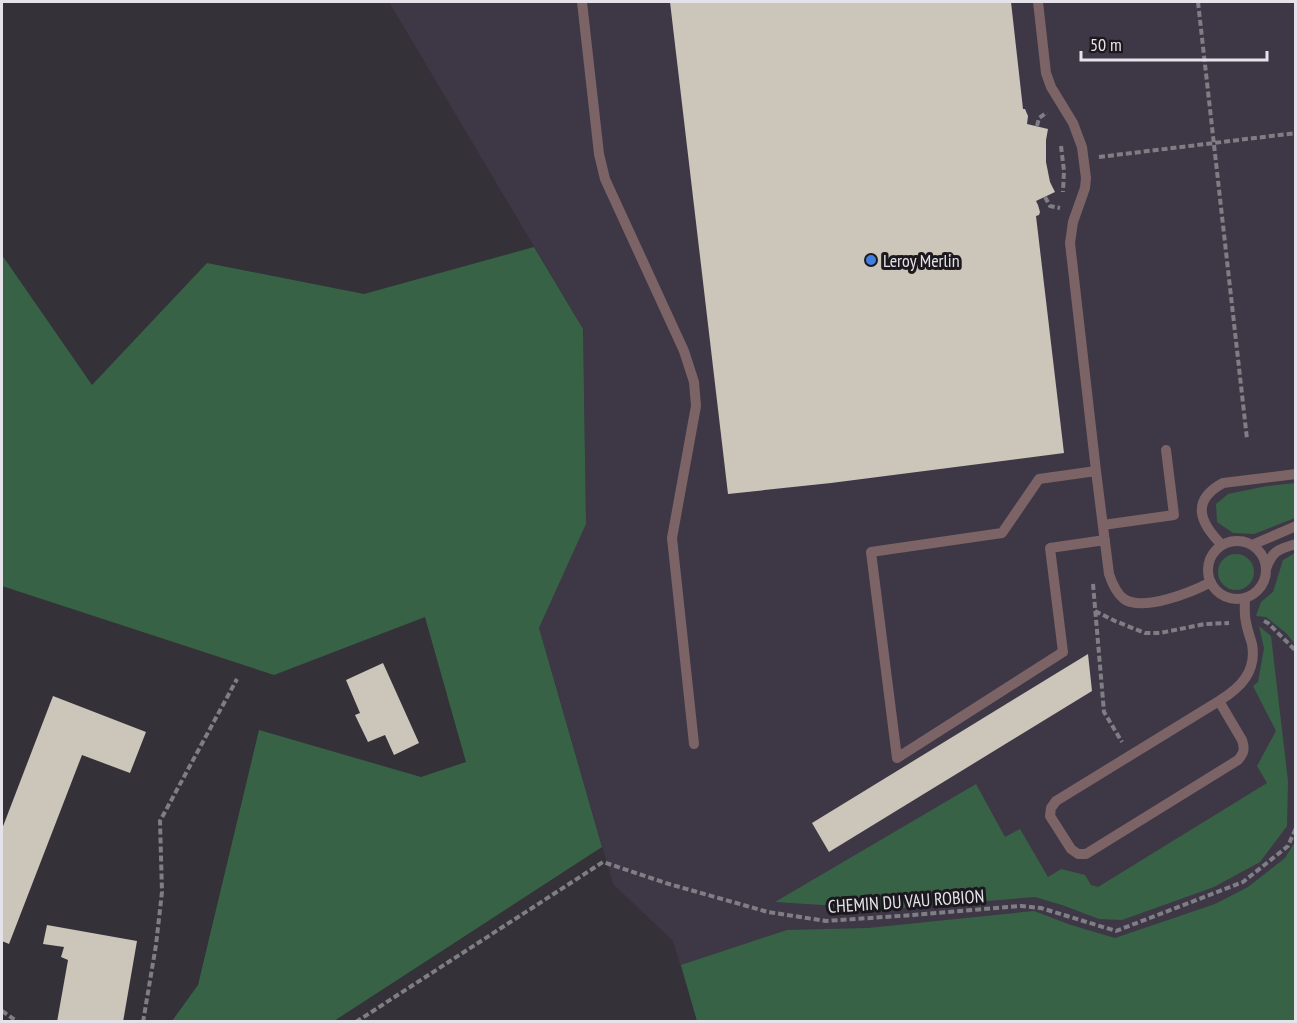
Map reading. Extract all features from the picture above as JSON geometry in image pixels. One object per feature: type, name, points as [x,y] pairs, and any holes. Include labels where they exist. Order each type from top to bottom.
[{"type":"lane","points":[[582,2],[599,154],[605,179],[684,351],[694,382],[696,406],[672,538],[694,744]]},
{"type":"lane","points":[[1038,2],[1046,73],[1073,123],[1082,147],[1086,178],[1070,243],[1109,574],[1114,588],[1124,599],[1135,603],[1153,603],[1211,582]]},
{"type":"lane","points":[[1102,525],[1174,515],[1166,450]]},
{"type":"lane","points":[[1096,471],[1039,479],[1002,533],[871,552],[897,759],[1063,652],[1050,548],[1105,540]]},
{"type":"lane","points":[[1222,545],[1204,523],[1201,508],[1205,497],[1212,489],[1222,483],[1296,474]]},
{"type":"lane","points":[[1252,545],[1296,526]]},
{"type":"lane","points":[[1266,569],[1260,552],[1252,545],[1242,541],[1231,542],[1216,549],[1208,566],[1208,576],[1220,594],[1235,599],[1245,598],[1254,594],[1261,586],[1270,556],[1296,544]]},
{"type":"lane","points":[[1219,701],[1244,746],[1243,753],[1238,759],[1086,854],[1078,854],[1071,849],[1050,816],[1051,808],[1056,801],[1241,686],[1251,665],[1252,647],[1245,621],[1245,598]]},
{"type":"path","points":[[1198,2],[1247,439]]},
{"type":"path","points":[[1037,126],[1039,118],[1046,113],[1051,121]]},
{"type":"path","points":[[1063,161],[1296,133]]},
{"type":"path","points":[[1060,141],[1064,171],[1063,196]]},
{"type":"path","points":[[1045,197],[1050,206],[1060,208]]},
{"type":"path","points":[[1109,574],[1092,581],[1104,712],[1130,756]]},
{"type":"path","points":[[1095,611],[1145,633],[1160,633],[1205,624],[1264,621],[1296,651]]},
{"type":"path","points":[[143,1022],[162,892],[160,821],[237,678]]},
{"type":"path","name":"CHEMIN DU VAU ROBION","points":[[356,1022],[603,862],[669,884],[768,912],[826,921],[1021,906],[1041,908],[1116,931],[1243,882],[1288,846],[1296,828]]},
{"type":"path","points":[[2,1011],[18,1022]]},
{"type":"shaded area","points":[[389,2],[1295,2],[1295,1021],[697,1021],[673,941],[613,884],[539,628],[586,524],[583,329]]},
{"type":"green space","points":[[534,247],[583,329],[586,524],[539,628],[602,847],[334,1021],[172,1021],[198,985],[259,730],[421,777],[466,762],[425,617],[274,675],[2,586],[2,255],[92,385],[207,263],[364,294]]},
{"type":"green space","points":[[1295,483],[1295,518],[1254,534],[1233,533],[1217,522],[1216,504],[1228,494]]},
{"type":"green space","points":[[1295,553],[1295,644],[1286,633],[1266,617],[1256,616],[1261,602],[1273,592],[1283,560]]},
{"type":"green space","points":[[1236,554],[1249,559],[1254,572],[1249,585],[1236,590],[1223,585],[1218,572],[1223,559]]},
{"type":"green space","points":[[1259,626],[1271,636],[1288,781],[1287,826],[1260,862],[1214,887],[1122,920],[1099,919],[1035,897],[888,909],[775,902],[976,784],[1005,837],[1020,829],[1048,877],[1061,869],[1085,875],[1091,885],[1098,887],[1267,783],[1257,766],[1276,731],[1253,686],[1258,682],[1264,648]]},
{"type":"green space","points":[[1295,842],[1295,1021],[697,1021],[681,965],[787,930],[868,928],[1034,911],[1115,938],[1215,904],[1248,887],[1285,858]]},
{"type":"building","name":"Leroy Merlin","points":[[670,2],[1011,2],[1023,109],[1028,116],[1027,124],[1048,129],[1046,162],[1050,182],[1055,192],[1036,201],[1040,212],[1036,216],[1064,453],[728,494]]},
{"type":"building","points":[[1088,654],[1092,691],[829,852],[812,823]]},
{"type":"building","points":[[383,663],[419,743],[394,755],[385,735],[368,742],[355,715],[360,713],[346,680]]},
{"type":"building","points":[[53,696],[146,732],[130,773],[82,755],[9,944],[2,941],[2,829]]},
{"type":"building","points":[[47,925],[137,941],[123,1022],[57,1022],[68,960],[61,957],[64,947],[43,944]]},
{"type":"place","name":"Leroy Merlin","points":[[871,260]]}]
